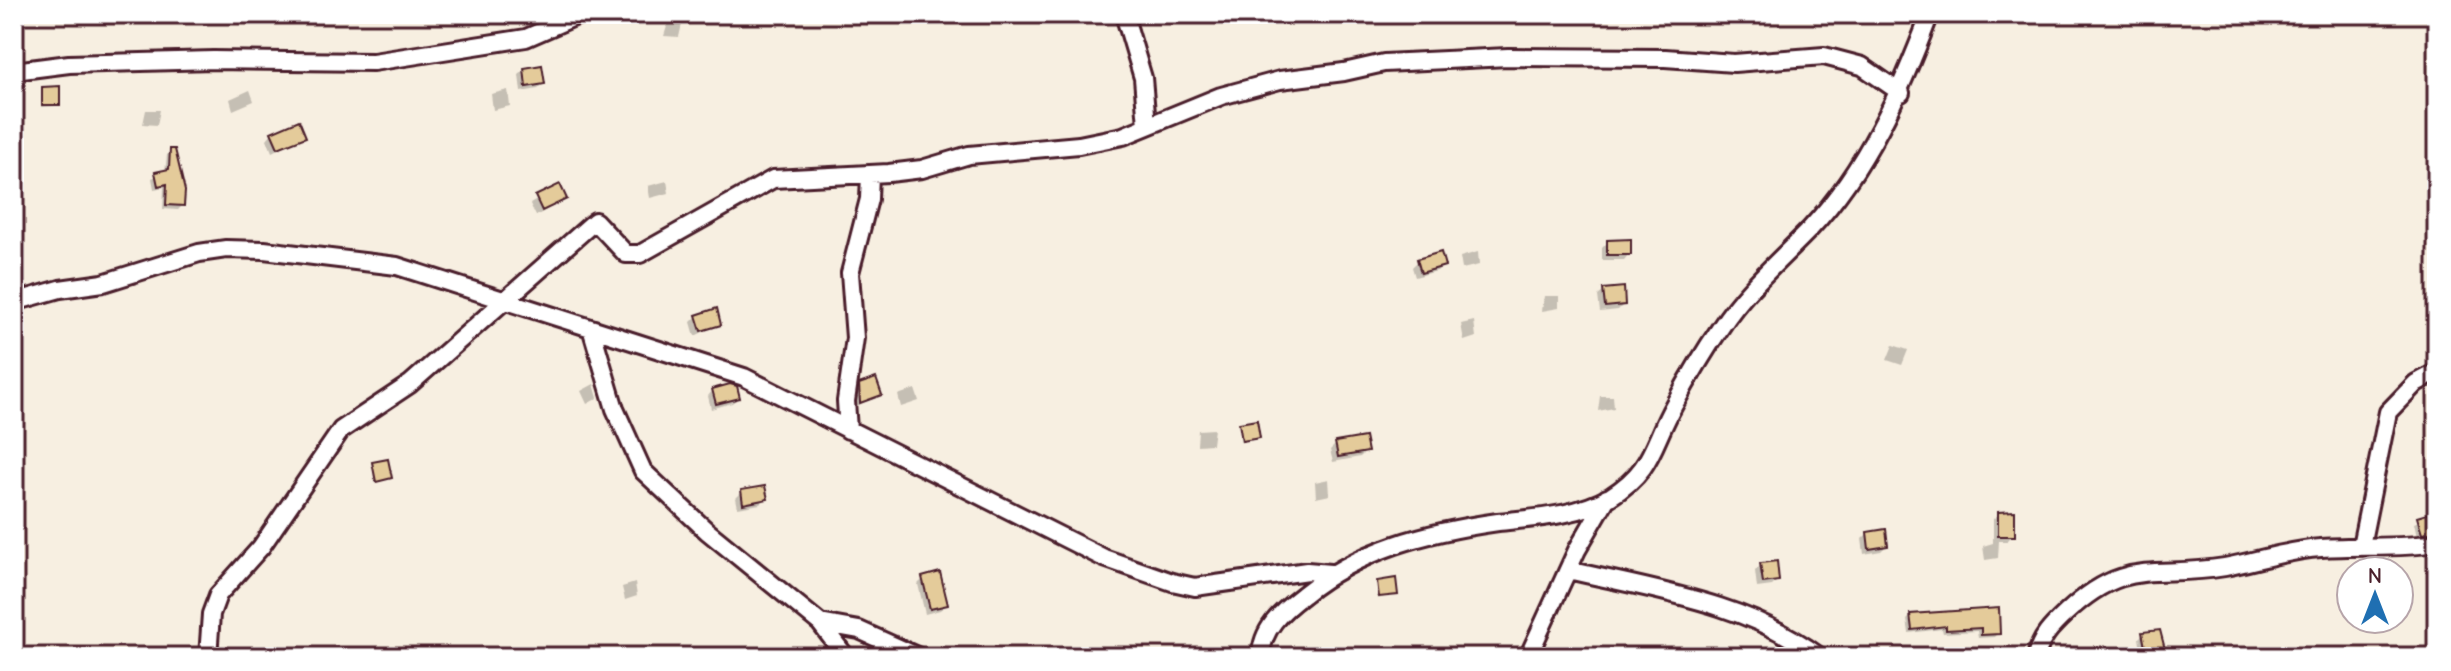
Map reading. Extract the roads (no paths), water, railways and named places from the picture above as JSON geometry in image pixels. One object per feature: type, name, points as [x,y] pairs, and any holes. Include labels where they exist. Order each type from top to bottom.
[{"type":"street","points":[[14,71],[69,64],[197,60],[373,62],[526,38],[581,14]]},
{"type":"street","points":[[1124,14],[1143,78],[1147,125]]},
{"type":"street","points":[[1261,657],[1266,631],[1294,602],[1330,573],[1369,553],[1459,527],[1572,510],[1607,498],[1633,479],[1653,457],[1673,407],[1721,326],[1843,187],[1901,93],[1930,14]]},
{"type":"street","points":[[208,657],[211,614],[218,595],[261,547],[341,430],[410,384],[595,221],[626,254],[640,254],[773,179],[922,169],[969,155],[1079,145],[1123,136],[1221,96],[1280,80],[1344,72],[1384,63],[1508,57],[1665,58],[1734,63],[1824,56],[1862,66],[1901,93]]},
{"type":"street","points":[[848,430],[846,401],[855,338],[850,273],[869,199],[870,174]]},
{"type":"street","points":[[14,302],[60,289],[103,283],[199,253],[226,249],[264,250],[397,266],[592,331],[744,377],[1104,558],[1172,582],[1195,587],[1307,571],[1330,573]]},
{"type":"street","points":[[592,331],[615,409],[643,471],[707,531],[820,623],[846,657]]},
{"type":"street","points":[[2361,546],[2388,412],[2416,383],[2437,372]]},
{"type":"street","points":[[1528,657],[1568,570],[1607,498]]},
{"type":"street","points":[[2036,657],[2040,640],[2052,626],[2105,581],[2133,573],[2223,567],[2317,548],[2413,547],[2437,543]]},
{"type":"street","points":[[1568,570],[1739,613],[1797,639],[1820,657]]},
{"type":"street","points":[[820,623],[859,630],[919,657]]}]
